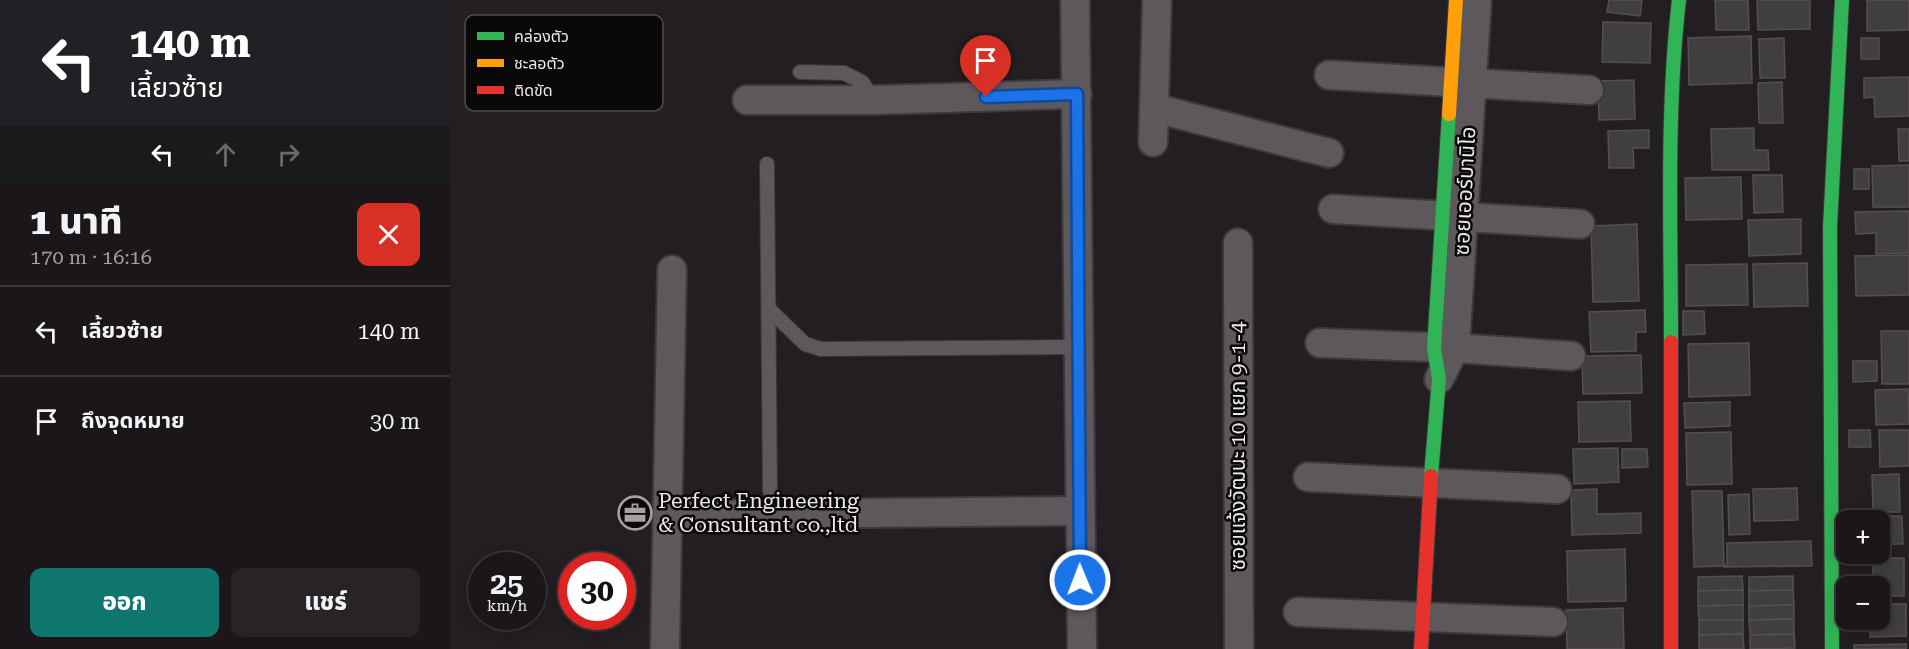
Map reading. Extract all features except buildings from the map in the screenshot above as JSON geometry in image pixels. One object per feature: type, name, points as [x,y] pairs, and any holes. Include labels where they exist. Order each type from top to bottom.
[{"type":"street","points":[[1075,0],[1082,649]]},
{"type":"street","points":[[1153,142],[1157,0]]},
{"type":"street","name":"ซอยเออร์บานิโอ","points":[[1421,649],[1430,483],[1439,379],[1445,348],[1454,217],[1461,83],[1456,0]]},
{"type":"street","name":"ซอยเออร์บานิโอ","points":[[1461,83],[1477,0]]},
{"type":"street","points":[[1671,649],[1671,97],[1679,0]]},
{"type":"street","points":[[1832,649],[1830,227],[1842,0]]},
{"type":"street","points":[[1329,75],[1589,90]]},
{"type":"street","points":[[747,100],[874,100],[1077,94]]},
{"type":"street","points":[[1154,108],[1329,153]]},
{"type":"street","points":[[1333,209],[1580,224]]},
{"type":"street","name":"ซอยแจ้งวัฒนะ 10 แยก 9-1-4","points":[[1238,243],[1239,649]]},
{"type":"street","points":[[665,649],[672,270]]},
{"type":"street","points":[[1320,344],[1445,348],[1571,356]]},
{"type":"street","points":[[1308,477],[1557,489]]},
{"type":"street","points":[[669,515],[1079,511]]},
{"type":"street","points":[[1298,612],[1553,622]]},
{"type":"lane","points":[[800,72],[844,73],[862,82],[874,100]]},
{"type":"lane","points":[[767,164],[770,491]]},
{"type":"lane","points":[[769,309],[805,344],[821,349],[1078,347]]},
{"type":"traffic: fast","points":[[1671,342],[1672,85],[1679,0]]},
{"type":"traffic: fast","points":[[1832,649],[1830,227],[1842,0]]},
{"type":"traffic: fast","points":[[1431,476],[1439,379],[1434,348],[1449,114]]},
{"type":"traffic: slow","points":[[1449,114],[1456,0]]},
{"type":"traffic: jam","points":[[1671,342],[1671,649]]},
{"type":"traffic: jam","points":[[1421,649],[1431,476]]},
{"type":"place","name":"Perfect Engineering & Consultant co.,ltd","points":[[635,513]]},
{"type":"route","points":[[986,97],[1077,94],[1080,580]]}]
